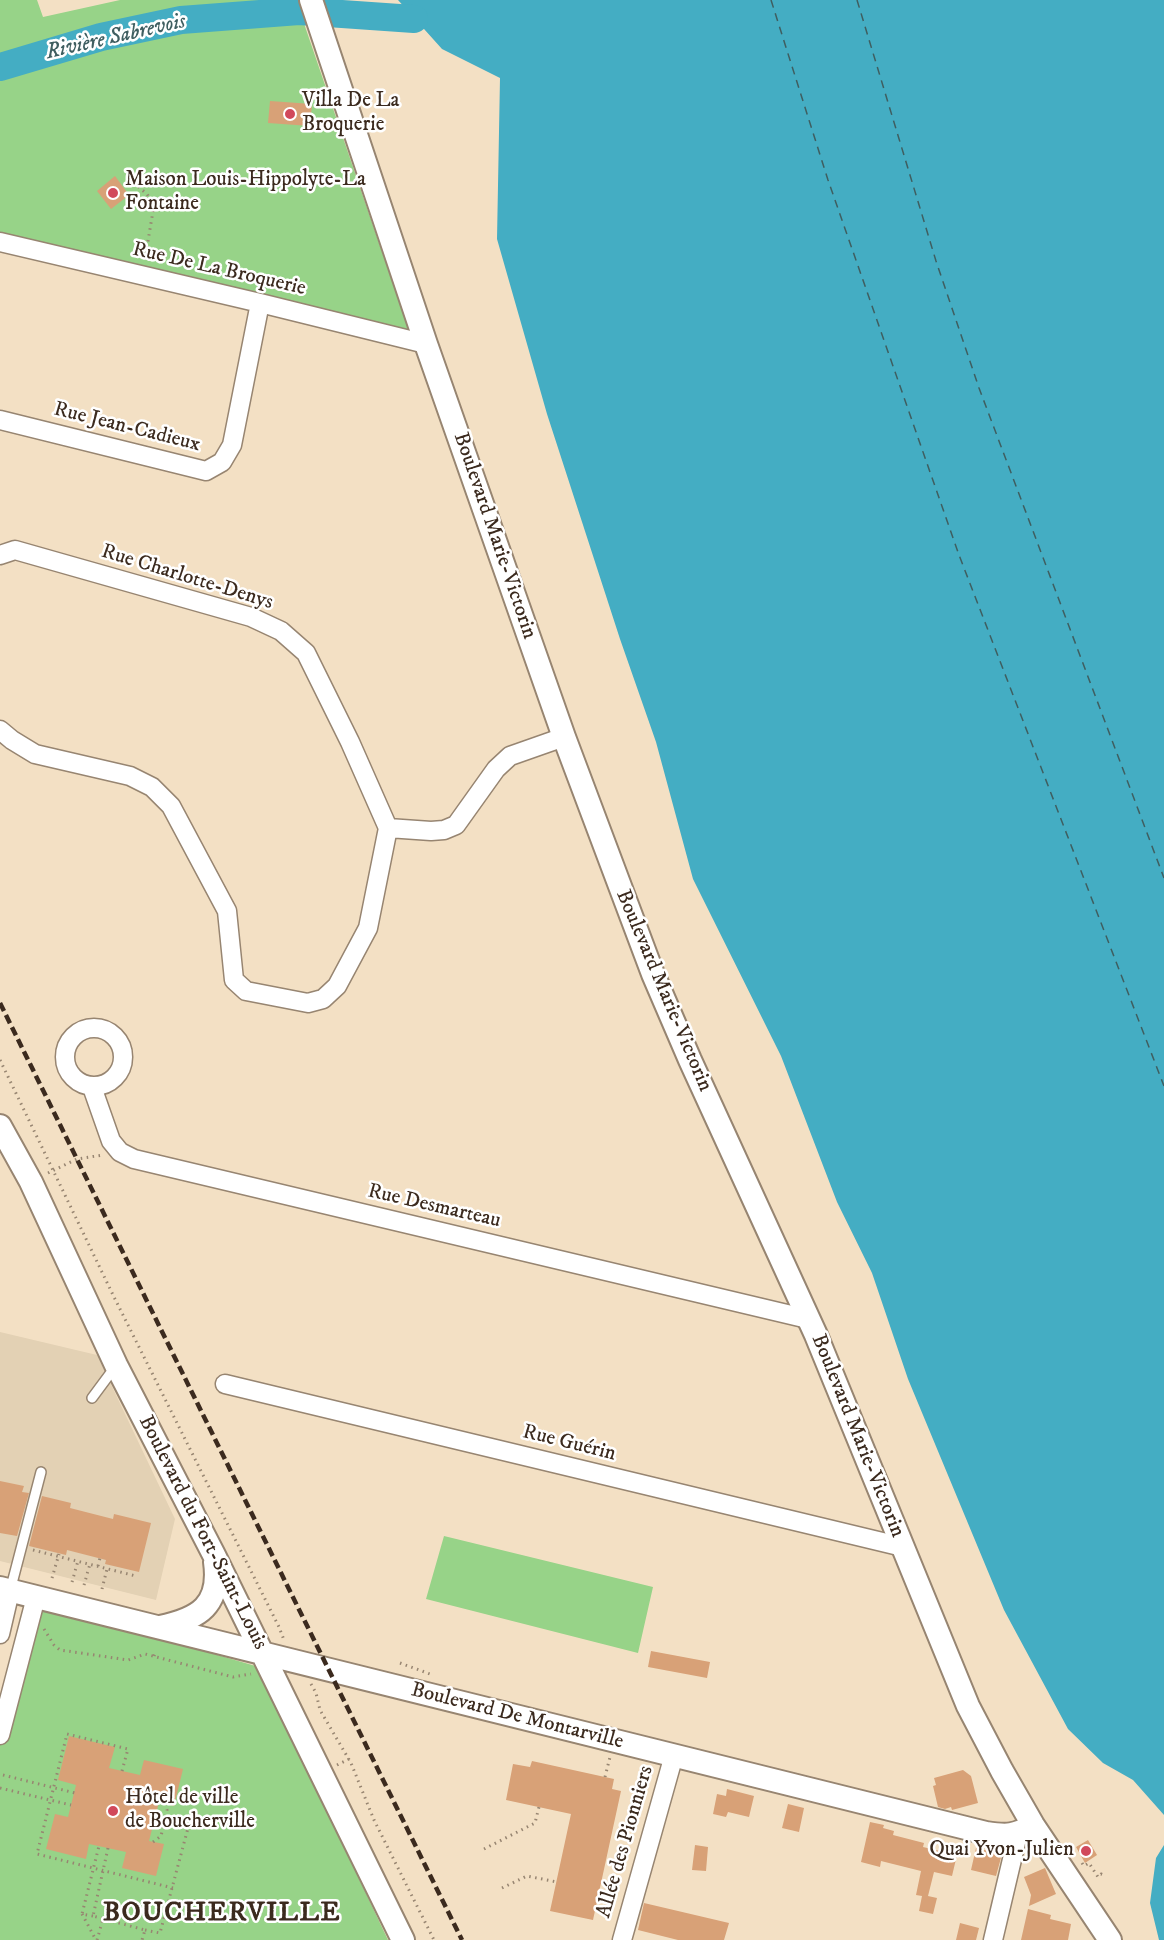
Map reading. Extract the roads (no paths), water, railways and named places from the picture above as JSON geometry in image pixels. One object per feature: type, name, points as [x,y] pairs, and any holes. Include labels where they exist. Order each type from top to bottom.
[{"type":"street","name":"Boulevard Marie-Victorin","points":[[312,1],[426,344],[564,737],[658,985],[808,1319],[969,1706],[1002,1771],[1026,1830],[1110,1940]]},
{"type":"street","name":"Rue De La Broquerie","points":[[0,242],[426,344]]},
{"type":"street","name":"Rue Jean-Cadieux","points":[[0,420],[206,471],[222,462],[232,445],[260,303]]},
{"type":"street","name":"Rue Charlotte-Denys","points":[[0,555],[15,550],[251,617],[281,631],[306,653],[350,742],[388,828]]},
{"type":"street","points":[[0,730],[35,753],[130,776],[152,787],[171,806],[227,911],[234,980],[246,991],[308,1003],[323,999],[337,986],[368,928],[388,828],[431,831],[444,830],[456,825],[496,769],[510,756],[564,737]]},
{"type":"street","name":"Rue Desmarteau","points":[[92,1087],[111,1141],[120,1152],[134,1159],[808,1319]]},
{"type":"street","name":"Boulevard du Fort-Saint-Louis","points":[[0,1126],[31,1182],[116,1365],[214,1555],[403,1940]]},
{"type":"street","name":"Rue Guérin","points":[[225,1384],[903,1547]]},
{"type":"street","points":[[159,1628],[186,1621],[207,1606],[216,1585],[214,1555]]},
{"type":"street","points":[[0,1634],[5,1589]]},
{"type":"street","name":"Boulevard De Montarville","points":[[5,1589],[343,1675],[986,1833],[1004,1836],[1026,1830]]},
{"type":"street","points":[[0,1736],[36,1597]]},
{"type":"street","name":"Allée des Pionniers","points":[[622,1940],[674,1755]]},
{"type":"street","points":[[993,1940],[1026,1830]]},
{"type":"lane","points":[[92,1398],[116,1365]]},
{"type":"lane","points":[[5,1589],[41,1472]]},
{"type":"water","points":[[398,0],[1164,0],[1164,1815],[1133,1780],[1103,1763],[1068,1729],[1004,1610],[908,1379],[872,1273],[837,1202],[781,1056],[693,879],[656,742],[547,414],[497,239],[500,78],[442,49]]},
{"type":"water","points":[[1164,1845],[1164,1940],[1159,1940],[1150,1903],[1156,1858]]},
{"type":"waterway","name":"Rivière Sabrevois","points":[[0,67],[101,37],[181,20],[299,11],[414,19]]},
{"type":"railway","points":[[0,1003],[462,1940]]},
{"type":"place","name":"Villa De La Broquerie","points":[[290,114]]},
{"type":"place","name":"Maison Louis-Hippolyte-La Fontaine","points":[[113,193]]},
{"type":"place","name":"Hôtel de ville de Boucherville","points":[[113,1811]]},
{"type":"place","name":"Quai Yvon-Julien","points":[[1086,1851]]},
{"type":"district","name":"BOUCHERVILLE","points":[[222,1914]]}]
